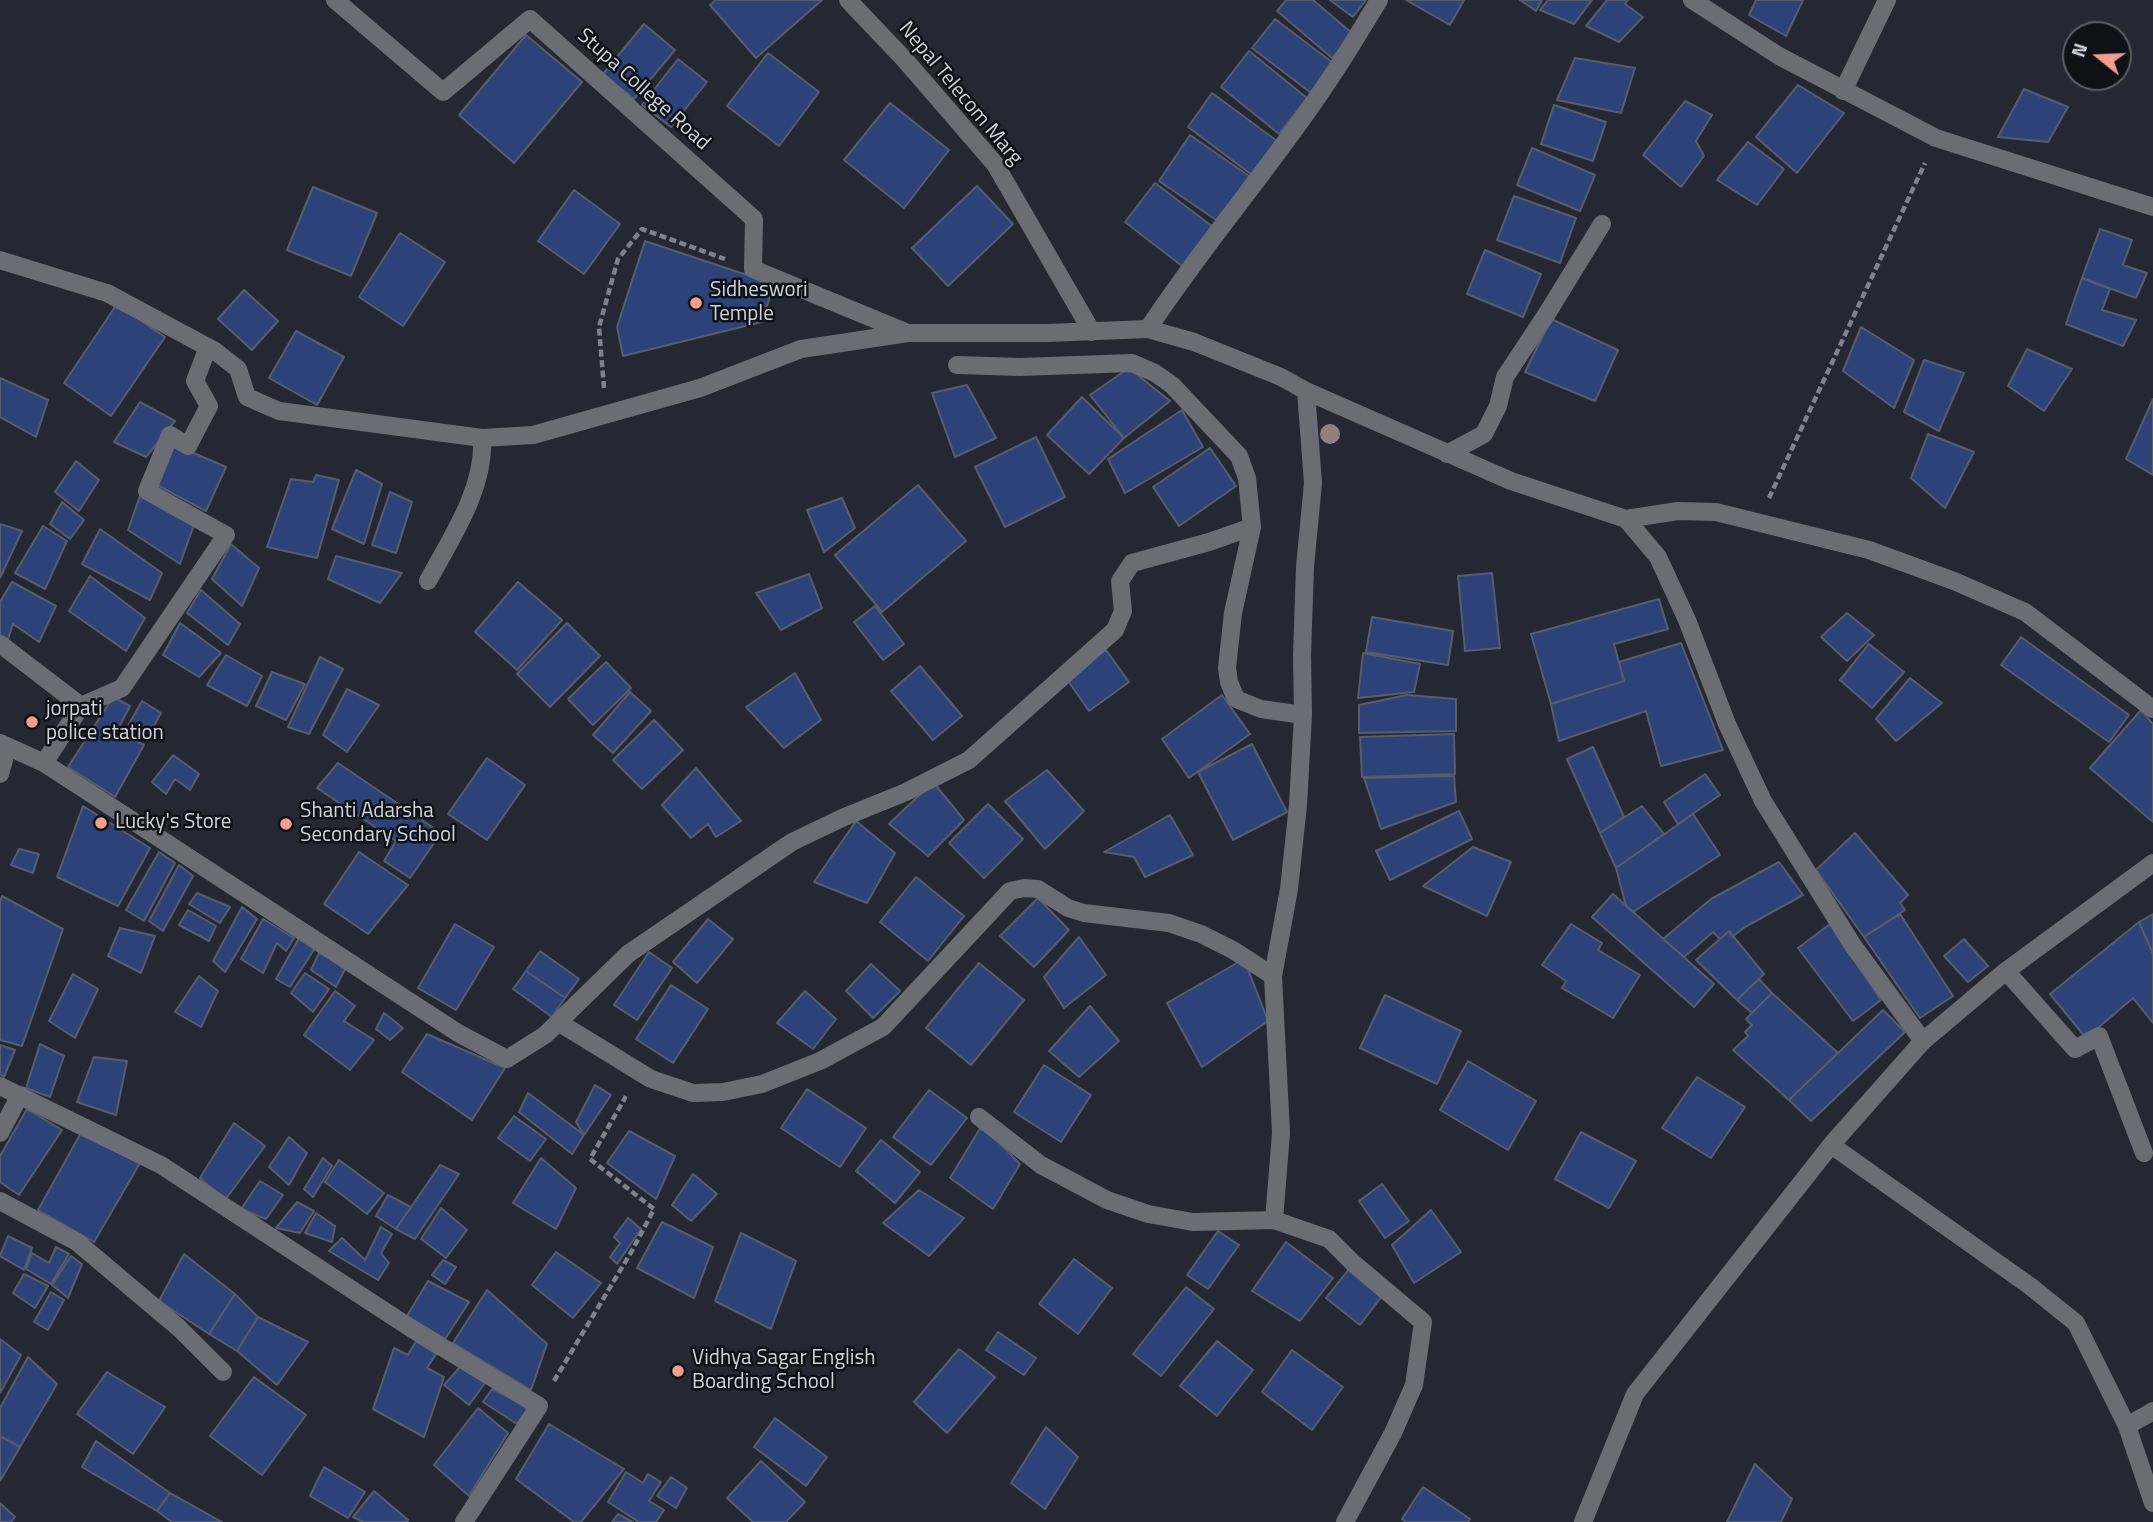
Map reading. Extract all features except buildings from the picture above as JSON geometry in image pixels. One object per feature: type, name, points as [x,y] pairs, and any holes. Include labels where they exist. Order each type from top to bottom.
[{"type":"street","name":"Stupa College Road","points":[[335,0],[443,92],[530,19],[754,219],[753,269]]},
{"type":"street","name":"Nepal Telecom Marg","points":[[848,0],[905,60],[995,164],[1092,332]]},
{"type":"street","points":[[1148,328],[1331,78],[1380,0]]},
{"type":"street","points":[[1692,0],[1779,56],[1936,138],[2153,207]]},
{"type":"street","points":[[1843,91],[1887,0]]},
{"type":"street","points":[[1447,454],[1484,434],[1498,406],[1505,377],[1602,224]]},
{"type":"street","points":[[0,260],[107,293],[208,347],[238,369],[247,397],[279,411],[482,438],[533,435],[700,388],[801,349],[908,332],[1092,332],[1148,328],[1206,347],[1281,377],[1306,391],[1511,481],[1626,519],[1678,511],[1716,512],[1869,550],[1954,581],[2025,612],[2153,709]]},
{"type":"street","points":[[753,269],[908,332]]},
{"type":"street","points":[[44,763],[82,706],[122,688],[226,536],[147,491],[170,435],[188,446],[209,406],[195,381],[208,347]]},
{"type":"street","points":[[957,365],[1020,367],[1132,363],[1155,373],[1172,385],[1239,456],[1247,478],[1252,527],[1233,613],[1227,668],[1229,682],[1236,699],[1261,709],[1304,715]]},
{"type":"street","points":[[1274,1220],[1281,1133],[1273,975],[1290,875],[1298,805],[1304,715],[1302,655],[1305,568],[1313,483],[1306,391]]},
{"type":"street","points":[[428,581],[472,498],[483,450],[482,438]]},
{"type":"street","points":[[1626,519],[1658,557],[1687,620],[1727,724],[1763,801],[1852,944],[1923,1041]]},
{"type":"street","points":[[0,743],[44,763],[365,974],[458,1033],[507,1059],[545,1035],[628,954],[792,842],[906,792],[969,760],[1115,629],[1123,611],[1120,580],[1132,563],[1252,527]]},
{"type":"street","points":[[0,643],[82,706]]},
{"type":"street","points":[[0,758],[4,760],[0,774]]},
{"type":"street","points":[[1583,1522],[1635,1394],[1831,1144],[1923,1041],[2006,971],[2153,863]]},
{"type":"street","points":[[558,1023],[652,1079],[693,1093],[723,1092],[762,1084],[820,1061],[883,1027],[1010,891],[1024,888],[1038,889],[1068,908],[1084,913],[1169,923],[1201,934],[1273,975]]},
{"type":"street","points":[[2006,971],[2075,1049],[2099,1036],[2144,1153]]},
{"type":"street","points":[[0,1086],[161,1165],[410,1327],[539,1406],[464,1522]]},
{"type":"street","points":[[0,1133],[20,1096]]},
{"type":"street","points":[[979,1117],[1041,1165],[1107,1200],[1148,1214],[1193,1222],[1274,1220],[1329,1239],[1353,1263],[1423,1322],[1414,1385],[1393,1433],[1345,1522]]},
{"type":"street","points":[[1831,1144],[2030,1286],[2076,1324],[2127,1426],[2153,1503]]},
{"type":"street","points":[[0,1200],[77,1242],[179,1328],[223,1372]]},
{"type":"street","points":[[2127,1426],[2153,1410]]},
{"type":"path","points":[[1758,521],[1936,138]]},
{"type":"path","points":[[606,413],[599,327],[618,259],[642,229],[753,269]]},
{"type":"path","points":[[539,1406],[654,1209],[590,1158],[625,1098],[615,1090]]},
{"type":"place","name":"Sidheswori Temple","points":[[696,303]]},
{"type":"place","name":"jorpati police station","points":[[32,722]]},
{"type":"place","name":"Lucky's Store","points":[[101,823]]},
{"type":"place","name":"Shanti Adarsha Secondary School","points":[[286,824]]},
{"type":"place","name":"Vidhya Sagar English Boarding School","points":[[678,1371]]}]
